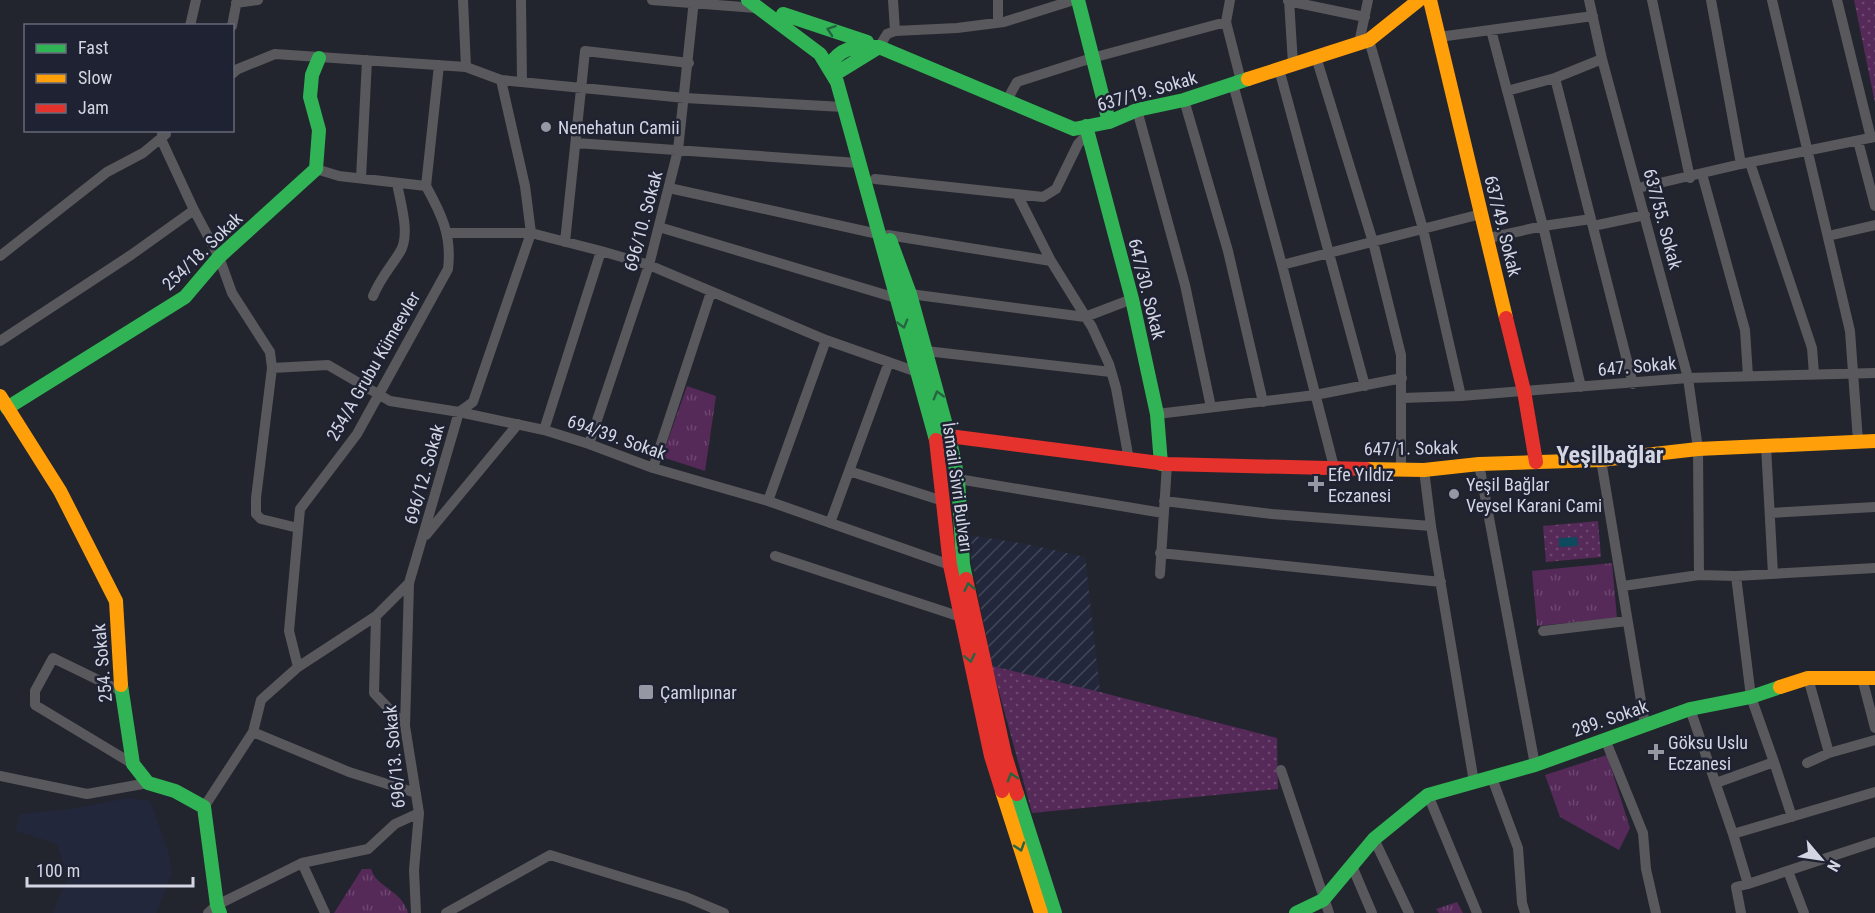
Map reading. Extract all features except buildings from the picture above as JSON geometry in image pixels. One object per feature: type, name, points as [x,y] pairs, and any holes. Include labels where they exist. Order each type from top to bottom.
[{"type":"street","points":[[190,24],[196,0]]},
{"type":"street","points":[[232,24],[236,2],[258,0]]},
{"type":"street","points":[[463,0],[466,67]]},
{"type":"street","points":[[521,0],[522,82]]},
{"type":"street","points":[[652,0],[757,3]]},
{"type":"street","points":[[893,0],[895,31]]},
{"type":"street","points":[[998,0],[998,23]]},
{"type":"street","points":[[783,14],[879,47],[887,34],[895,31],[957,28],[998,23],[1076,0],[1109,122]]},
{"type":"street","points":[[1230,0],[1226,22],[1237,82],[1334,467]]},
{"type":"street","points":[[1368,0],[1364,42],[1423,229],[1461,396]]},
{"type":"street","name":"637/19. Sokak","points":[[834,65],[849,47],[879,47],[1074,129],[1087,130],[1137,110],[1184,100],[1364,42],[1419,0]]},
{"type":"street","name":"637/49. Sokak","points":[[1430,0],[1481,214],[1489,238],[1524,391],[1536,462]]},
{"type":"street","name":"637/55. Sokak","points":[[1589,0],[1602,59],[1688,378],[1698,448],[1699,575]]},
{"type":"street","points":[[1652,0],[1690,178]]},
{"type":"street","points":[[1711,0],[1746,164],[1812,348],[1814,374]]},
{"type":"street","points":[[1772,0],[1851,331],[1858,441]]},
{"type":"street","points":[[1638,188],[1873,138],[1837,0]]},
{"type":"street","points":[[1293,64],[1289,1],[1365,17]]},
{"type":"street","name":"696/10. Sokak","points":[[589,444],[649,265],[669,188],[678,150],[685,98],[694,2]]},
{"type":"street","name":"İsmail Sivri Bulvarı","points":[[757,3],[783,14],[828,47],[875,179],[883,235],[896,298],[935,434],[950,566],[968,615],[1005,755],[1055,913]]},
{"type":"street","name":"İsmail Sivri Bulvarı","points":[[757,3],[834,65],[858,163],[883,235],[910,294],[950,436],[958,479],[968,615],[991,756],[1041,913]]},
{"type":"street","points":[[1440,37],[1593,16]]},
{"type":"street","points":[[1007,100],[1017,82],[1092,58],[1226,22]]},
{"type":"street","points":[[1491,30],[1543,226],[1581,387]]},
{"type":"street","points":[[565,242],[585,51],[689,63]]},
{"type":"street","points":[[234,68],[275,54],[466,67],[501,80],[685,98],[843,107]]},
{"type":"street","points":[[1316,57],[1373,242],[1401,355],[1401,469]]},
{"type":"street","points":[[319,58],[312,75],[310,97],[319,130],[316,170],[339,176],[426,186],[439,65]]},
{"type":"street","points":[[1507,91],[1555,78],[1602,59]]},
{"type":"street","points":[[361,178],[367,60]]},
{"type":"street","points":[[1279,69],[1365,386]]},
{"type":"street","points":[[1555,78],[1633,384]]},
{"type":"street","name":"696/12. Sokak","points":[[204,807],[252,732],[261,700],[298,667],[376,616],[409,583],[459,412],[473,402],[531,233],[525,186],[501,80]]},
{"type":"street","points":[[1184,100],[1228,251],[1263,402]]},
{"type":"street","points":[[1137,110],[1185,285],[1210,407]]},
{"type":"street","points":[[875,179],[1043,197],[1053,193],[1059,185],[1087,130]]},
{"type":"street","name":"647/30. Sokak","points":[[1087,130],[1132,299],[1164,464]]},
{"type":"street","points":[[0,256],[107,172],[143,153],[162,135],[194,210],[219,257],[232,292],[270,352],[272,368],[256,514],[261,519],[298,528]]},
{"type":"street","points":[[1858,141],[1875,206]]},
{"type":"street","points":[[576,143],[858,163]]},
{"type":"street","name":"254/18. Sokak","points":[[3,402],[185,297],[219,257],[316,170]]},
{"type":"street","points":[[1702,174],[1744,330],[1748,376]]},
{"type":"street","points":[[373,296],[380,280],[403,245],[404,232],[397,183]]},
{"type":"street","name":"254/A Grubu Kümeevler","points":[[298,667],[289,631],[300,509],[357,434],[448,270],[450,253],[448,233],[426,186]]},
{"type":"street","points":[[669,188],[883,235],[1051,261]]},
{"type":"street","points":[[1018,196],[1051,261],[1092,327],[1111,372],[1129,460]]},
{"type":"street","points":[[0,341],[131,255],[194,210]]},
{"type":"street","points":[[1282,265],[1481,214]]},
{"type":"street","points":[[1489,238],[1543,226],[1592,223],[1645,214]]},
{"type":"street","points":[[1828,236],[1875,225]]},
{"type":"street","points":[[659,228],[896,298]]},
{"type":"street","points":[[448,233],[531,233],[601,250],[649,265],[826,340],[917,372]]},
{"type":"street","points":[[544,430],[601,250]]},
{"type":"street","points":[[653,468],[711,292]]},
{"type":"street","points":[[910,294],[1085,317],[1132,299]]},
{"type":"street","points":[[768,501],[826,340]]},
{"type":"street","points":[[926,351],[1111,372]]},
{"type":"street","points":[[830,523],[889,362]]},
{"type":"street","name":"694/39. Sokak","points":[[272,368],[328,365],[390,400],[544,430],[653,468],[768,501],[950,566]]},
{"type":"street","name":"647. Sokak","points":[[1402,398],[1633,384],[1688,378],[1875,373]]},
{"type":"street","points":[[1156,414],[1315,395],[1402,378]]},
{"type":"street","name":"254. Sokak","points":[[3,402],[16,424],[32,444],[60,492],[116,601],[121,691],[133,764],[148,783]]},
{"type":"street","points":[[422,540],[518,424]]},
{"type":"street","name":"647/1. Sokak","points":[[950,436],[1164,464],[1424,470],[1479,464],[1601,460],[1698,448],[1875,441]]},
{"type":"street","points":[[1766,446],[1773,574]]},
{"type":"street","points":[[1601,460],[1645,725]]},
{"type":"street","points":[[1160,574],[1164,464]]},
{"type":"street","points":[[1479,464],[1535,765]]},
{"type":"street","points":[[1424,470],[1431,526],[1474,782]]},
{"type":"street","points":[[849,471],[943,501]]},
{"type":"street","points":[[958,479],[1163,513]]},
{"type":"street","points":[[1164,501],[1272,514],[1431,526]]},
{"type":"street","points":[[1770,513],[1875,507]]},
{"type":"street","points":[[1160,553],[1441,582]]},
{"type":"street","points":[[775,556],[968,615]]},
{"type":"street","points":[[1623,586],[1699,575],[1736,576],[1875,568]]},
{"type":"street","points":[[1736,576],[1751,697],[1792,817]]},
{"type":"street","name":"696/13. Sokak","points":[[215,911],[302,863],[368,849],[395,824],[419,813],[405,726],[409,583]]},
{"type":"street","points":[[376,616],[374,693],[405,726]]},
{"type":"street","points":[[1543,631],[1627,621]]},
{"type":"street","points":[[121,691],[53,658],[35,691],[35,705],[133,764]]},
{"type":"street","points":[[1871,677],[1875,728]]},
{"type":"street","name":"289. Sokak","points":[[1326,907],[1352,866],[1374,839],[1428,795],[1535,765],[1689,709],[1751,697],[1808,678],[1871,677]]},
{"type":"street","points":[[1808,678],[1829,753]]},
{"type":"street","points":[[1689,709],[1734,834],[1748,884]]},
{"type":"street","points":[[252,732],[349,772],[416,793]]},
{"type":"street","points":[[1605,739],[1643,833],[1646,869],[1656,913]]},
{"type":"street","points":[[1807,762],[1875,740]]},
{"type":"street","points":[[1716,783],[1774,762]]},
{"type":"street","points":[[1281,770],[1326,907],[1296,913]]},
{"type":"street","points":[[0,776],[87,794],[148,783],[175,791],[204,807],[215,911]]},
{"type":"street","points":[[1492,778],[1518,848],[1522,903],[1526,913]]},
{"type":"street","points":[[1734,834],[1875,792]]},
{"type":"street","points":[[1428,795],[1477,913]]},
{"type":"street","points":[[416,913],[414,870],[419,813]]},
{"type":"street","points":[[1374,839],[1409,913]]},
{"type":"street","points":[[1738,912],[1736,887],[1875,842]]},
{"type":"street","points":[[446,913],[550,855],[686,897],[724,913]]},
{"type":"street","points":[[302,863],[324,913]]},
{"type":"street","points":[[1352,866],[1372,913]]},
{"type":"street","points":[[1788,871],[1804,913]]},
{"type":"shaded area","points":[[967,535],[1026,544],[1085,557],[1100,692],[992,666]]},
{"type":"shaded area","points":[[1577,537],[1578,546],[1559,547],[1559,538]]},
{"type":"shaded area","points":[[128,798],[150,801],[168,852],[172,872],[156,913],[53,913],[68,877],[57,844],[16,831],[20,814],[64,810]]},
{"type":"green space","points":[[1854,0],[1875,0],[1875,103]]},
{"type":"green space","points":[[687,386],[716,396],[705,471],[662,457]]},
{"type":"green space","points":[[1598,521],[1601,557],[1546,562],[1543,526]]},
{"type":"green space","points":[[1612,563],[1617,618],[1537,626],[1532,571]]},
{"type":"green space","points":[[992,666],[1277,738],[1278,789],[1032,813]]},
{"type":"green space","points":[[1607,755],[1630,828],[1619,850],[1560,817],[1545,775]]},
{"type":"green space","points":[[362,869],[371,869],[378,881],[401,899],[408,913],[334,913]]},
{"type":"green space","points":[[1457,902],[1463,913],[1439,913],[1436,909]]},
{"type":"traffic: fast","points":[[748,0],[820,54],[837,82],[936,440]]},
{"type":"traffic: fast","points":[[1078,0],[1109,122]]},
{"type":"traffic: fast","points":[[783,14],[867,42]]},
{"type":"traffic: fast","points":[[879,47],[840,71],[828,67],[844,51],[879,47],[1074,129],[1109,122],[1137,110],[1184,100],[1248,79]]},
{"type":"traffic: fast","points":[[7,408],[185,297],[219,257],[316,169],[319,130],[310,97],[312,75],[319,58]]},
{"type":"traffic: fast","points":[[1086,126],[1132,299],[1157,414],[1161,464]]},
{"type":"traffic: fast","points":[[890,240],[910,294],[949,436],[958,479],[966,579]]},
{"type":"traffic: fast","points":[[121,685],[133,764],[148,783],[175,791],[204,807],[220,913]]},
{"type":"traffic: fast","points":[[1296,913],[1323,900],[1374,839],[1428,795],[1535,765],[1690,709],[1751,697],[1780,687]]},
{"type":"traffic: fast","points":[[1017,794],[1055,913]]},
{"type":"traffic: slow","points":[[1248,79],[1369,40],[1419,0]]},
{"type":"traffic: slow","points":[[1430,0],[1506,318]]},
{"type":"traffic: slow","points":[[0,396],[60,491],[116,601],[121,685]]},
{"type":"traffic: slow","points":[[1366,469],[1424,470],[1479,464],[1601,460],[1698,449],[1875,441]]},
{"type":"traffic: slow","points":[[1780,687],[1808,678],[1875,678]]},
{"type":"traffic: slow","points":[[1002,791],[1041,913]]},
{"type":"traffic: jam","points":[[1506,318],[1524,391],[1536,462]]},
{"type":"traffic: jam","points":[[949,436],[1167,464],[1366,469]]},
{"type":"traffic: jam","points":[[936,440],[950,565],[991,756],[1002,791]]},
{"type":"traffic: jam","points":[[966,579],[1005,755],[1017,794]]},
{"type":"place","name":"Nenehatun Camii","points":[[546,127]]},
{"type":"place","name":"Efe Yıldız Eczanesi","points":[[1316,484]]},
{"type":"place","name":"Yeşil Bağlar Veysel Karani Cami","points":[[1454,494]]},
{"type":"place","name":"Çamlıpınar","points":[[646,692]]},
{"type":"place","name":"Göksu Uslu Eczanesi","points":[[1656,752]]},
{"type":"district","name":"Yeşilbağlar","points":[[1610,455]]}]
